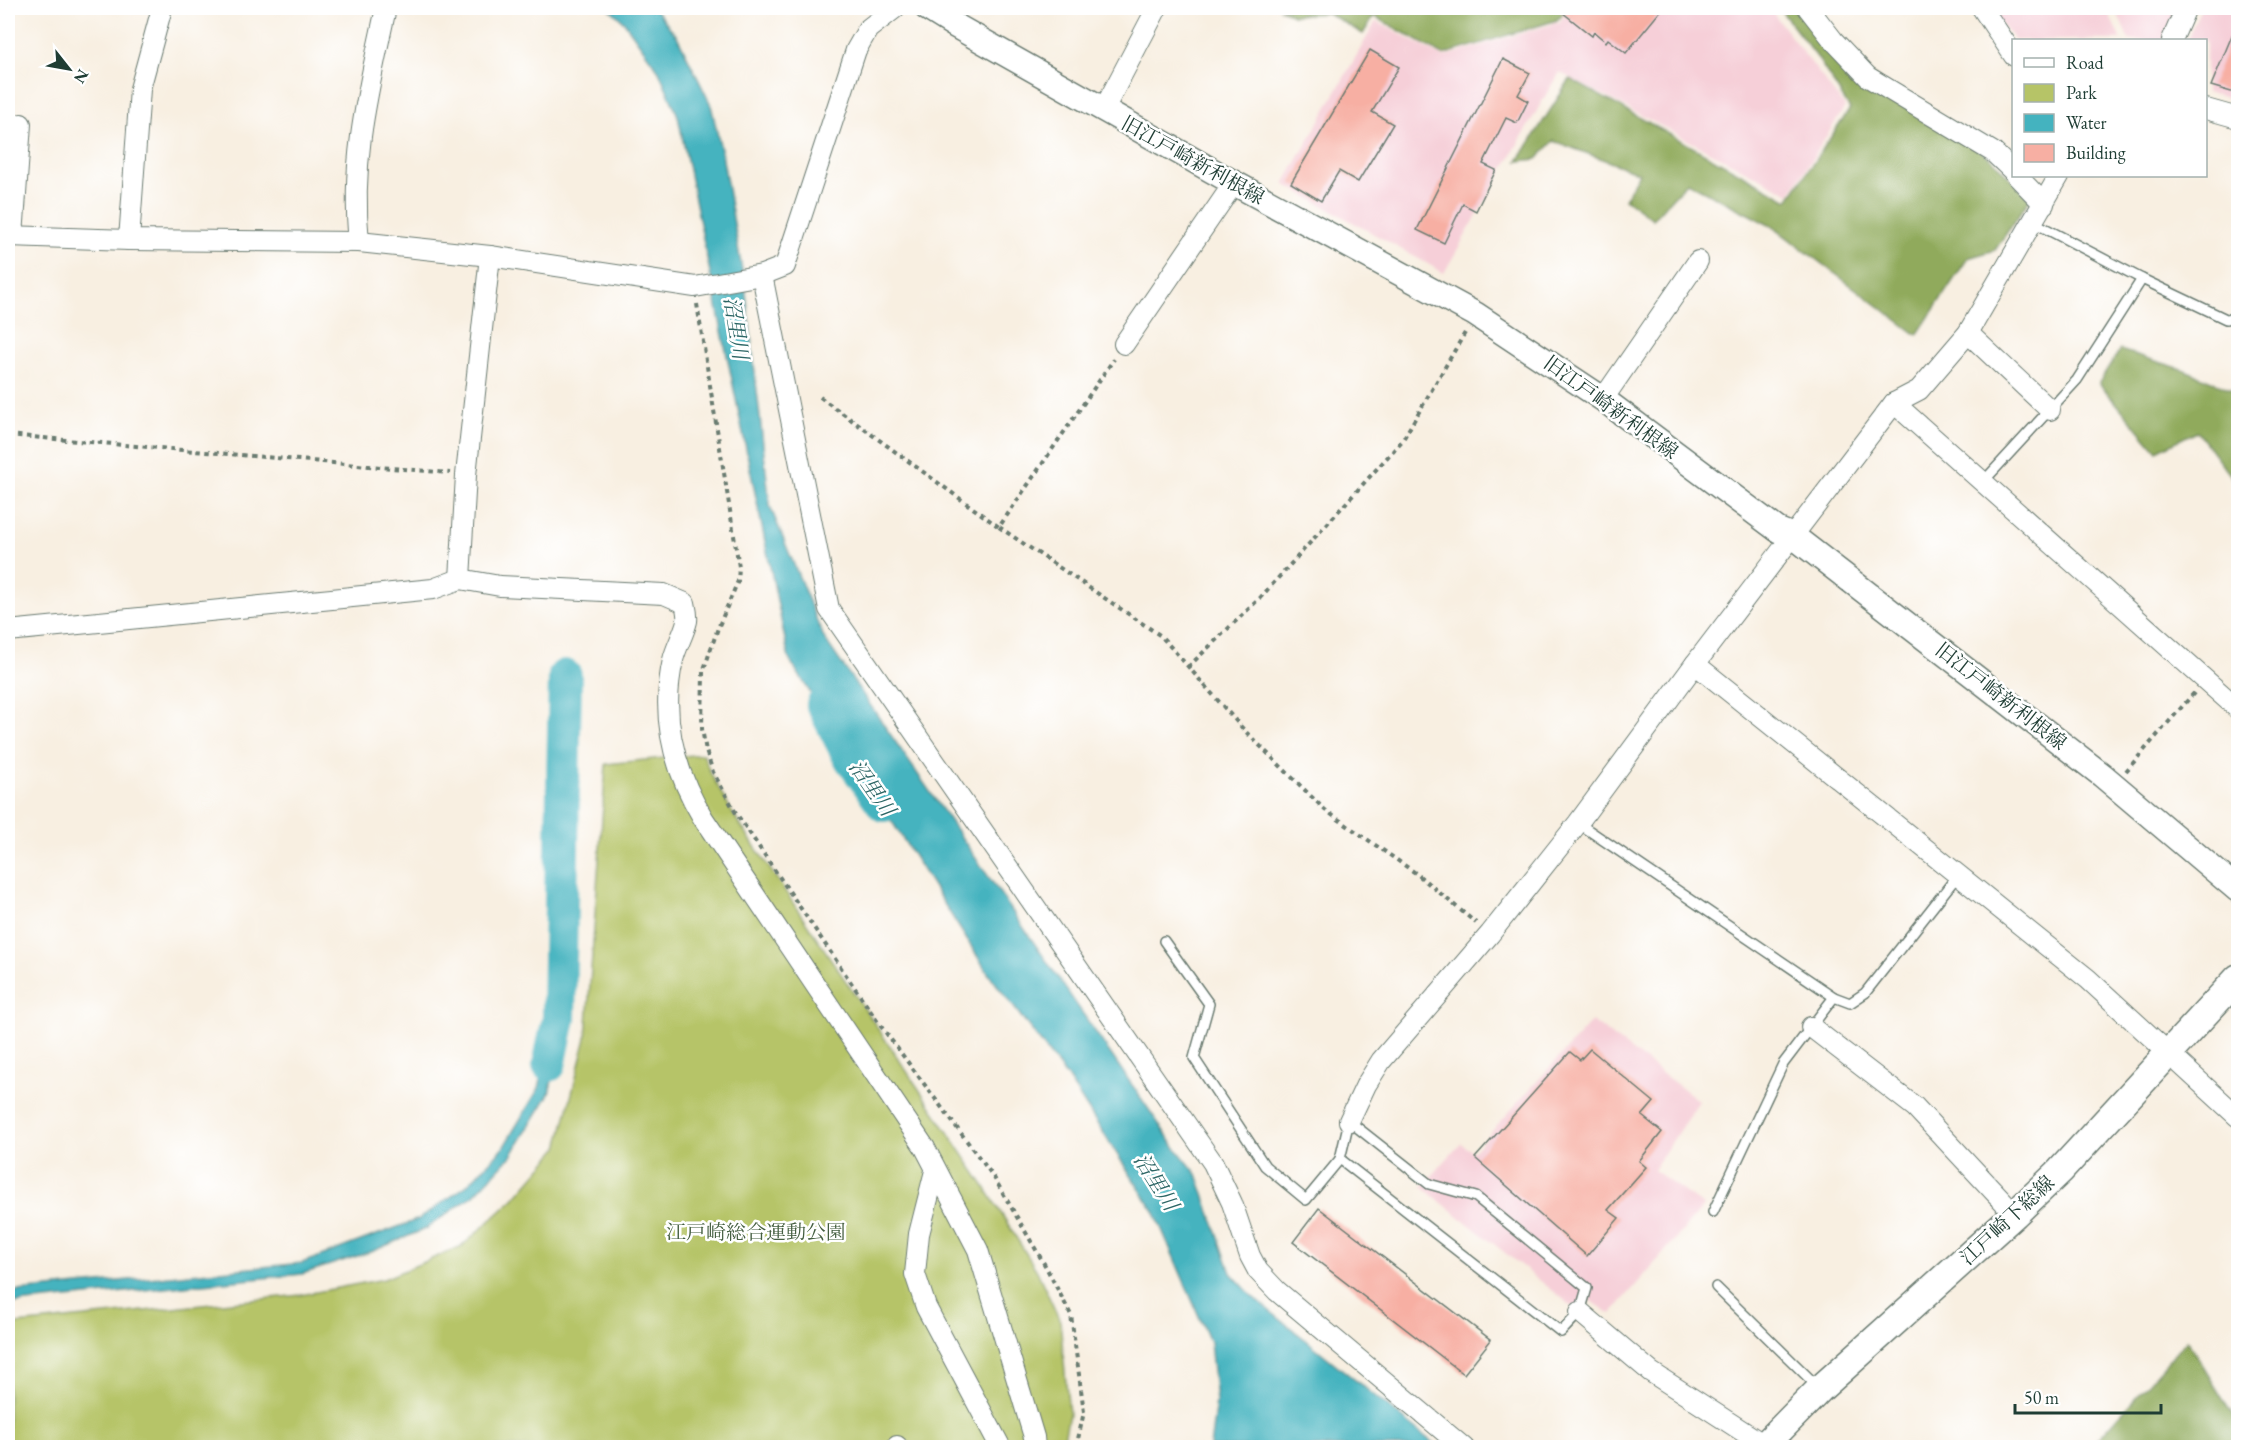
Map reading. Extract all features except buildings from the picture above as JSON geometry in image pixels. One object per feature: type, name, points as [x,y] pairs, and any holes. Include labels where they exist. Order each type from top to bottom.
[{"type":"main road","name":"江戸崎下総線","points":[[1763,1446],[1820,1389],[2060,1171],[2238,978]]},
{"type":"street","points":[[129,240],[140,89],[162,8]]},
{"type":"street","points":[[359,242],[356,167],[360,128],[386,8]]},
{"type":"street","points":[[21,124],[10,236],[129,240],[359,242],[490,256],[699,286],[758,276],[785,266],[855,50],[868,29],[895,8]]},
{"type":"street","name":"旧江戸崎新利根線","points":[[927,8],[1234,183],[1475,314],[1603,399],[1778,530],[1793,536],[2114,785],[2238,890]]},
{"type":"street","points":[[1104,109],[1157,8]]},
{"type":"street","points":[[1808,8],[1833,40],[1868,77],[1993,152],[2012,171]]},
{"type":"street","points":[[1982,8],[2012,54]]},
{"type":"street","points":[[2172,39],[2186,8]]},
{"type":"street","points":[[2207,110],[2238,118]]},
{"type":"street","points":[[2018,177],[2044,204]]},
{"type":"street","points":[[1349,1121],[1365,1085],[1381,1061],[1490,934],[1578,823],[1695,664],[1894,403],[1919,390],[1968,333],[2059,177]]},
{"type":"street","points":[[1124,344],[1234,183]]},
{"type":"street","points":[[460,579],[466,475],[490,256]]},
{"type":"street","points":[[1603,399],[1698,261]]},
{"type":"street","points":[[758,276],[829,609],[1214,1163],[1258,1271],[1277,1291],[1464,1448]]},
{"type":"street","points":[[1968,333],[2050,410]]},
{"type":"street","points":[[1894,403],[2207,679],[2238,709]]},
{"type":"street","points":[[8,631],[433,589],[460,579],[500,586],[664,594],[685,603],[687,620],[673,659],[668,698],[668,719],[678,770],[703,818],[925,1148],[978,1250],[1034,1437],[1035,1448]]},
{"type":"street","points":[[1695,664],[2088,979],[2238,1117]]},
{"type":"street","points":[[1811,1027],[1915,1107],[2015,1214]]},
{"type":"street","points":[[935,1171],[919,1234],[915,1274],[926,1307],[1001,1448]]},
{"type":"street","points":[[1580,1312],[1651,1372],[1763,1446]]},
{"type":"lane","points":[[2033,222],[2142,279],[2226,319]]},
{"type":"lane","points":[[1983,482],[2077,380],[2142,279]]},
{"type":"lane","points":[[1578,823],[1833,997],[1850,1003],[1865,993],[1958,875]]},
{"type":"lane","points":[[1164,941],[1209,1004],[1194,1058],[1264,1166],[1306,1200],[1340,1159],[1349,1121],[1430,1184],[1476,1197],[1587,1287],[1580,1312],[1562,1332],[1340,1159]]},
{"type":"lane","points":[[1713,1212],[1783,1064],[1833,997]]},
{"type":"lane","points":[[1716,1287],[1820,1389]]},
{"type":"path","points":[[699,286],[739,567],[738,581],[703,672],[702,729],[706,751],[713,772],[736,813],[880,1025],[993,1176],[1046,1267],[1071,1315],[1084,1412],[1076,1448]]},
{"type":"path","points":[[1188,667],[1260,598],[1402,441],[1475,314]]},
{"type":"path","points":[[999,527],[1124,344]]},
{"type":"path","points":[[820,397],[999,527],[1161,636],[1244,730],[1325,810],[1417,874],[1490,934]]},
{"type":"path","points":[[8,435],[466,475]]},
{"type":"path","points":[[2114,785],[2207,679]]},
{"type":"shaded area","points":[[1570,8],[1769,8],[1845,107],[1790,194],[1559,72],[1444,273],[1284,184],[1376,21],[1443,57],[1559,22]]},
{"type":"shaded area","points":[[1989,8],[2106,8],[2121,39],[2013,39]]},
{"type":"shaded area","points":[[2115,8],[2179,8],[2166,39],[2129,39]]},
{"type":"shaded area","points":[[2201,8],[2238,8],[2238,101],[2207,92],[2207,39],[2187,39]]},
{"type":"shaded area","points":[[1592,1021],[1699,1101],[1653,1170],[1704,1206],[1611,1314],[1587,1298],[1577,1310],[1422,1187],[1461,1143],[1473,1152]]},
{"type":"green space","points":[[1279,8],[1567,8],[1557,20],[1443,55],[1374,16],[1363,34],[1328,13],[1293,15]]},
{"type":"green space","points":[[1779,8],[1808,8],[1843,54],[1993,160],[2030,199],[1995,250],[1968,258],[1917,335],[1773,227],[1687,182],[1653,219],[1625,199],[1639,173],[1554,141],[1537,159],[1518,161],[1570,79],[1788,200],[1850,109],[1817,57]]},
{"type":"green space","points":[[2120,350],[2185,370],[2238,392],[2238,485],[2197,431],[2157,451],[2099,383]]},
{"type":"green space","name":"江戸崎総合運動公園","points":[[703,754],[733,814],[983,1184],[1037,1271],[1060,1321],[1069,1414],[1062,1448],[8,1447],[8,1325],[301,1295],[384,1279],[462,1246],[514,1199],[558,1148],[586,1038],[606,764]]},
{"type":"green space","points":[[2187,1340],[2238,1424],[2238,1447],[2091,1447]]},
{"type":"water","points":[[609,8],[654,8],[677,36],[711,105],[722,154],[746,293],[770,506],[824,638],[1172,1143],[1197,1174],[1231,1273],[1254,1298],[1438,1447],[1210,1447],[1216,1401],[1210,1342],[1154,1211],[1067,1077],[988,973],[789,659],[678,116],[659,71],[624,22]]},
{"type":"water","points":[[554,1017],[565,1022],[549,1094],[511,1156],[474,1195],[425,1229],[373,1251],[302,1274],[8,1304],[8,1292],[302,1263],[419,1219],[466,1186],[503,1148],[539,1088]]},
{"type":"waterway","points":[[549,1065],[559,1018],[565,676]]},
{"type":"waterway","name":"沼里川","points":[[823,705],[849,756],[884,805]]}]
